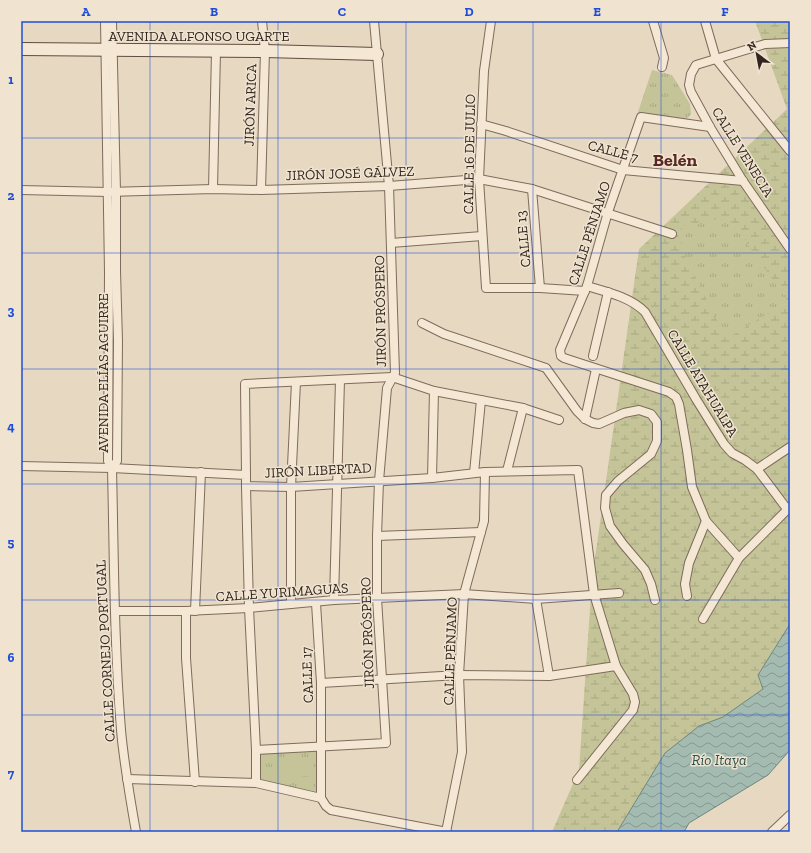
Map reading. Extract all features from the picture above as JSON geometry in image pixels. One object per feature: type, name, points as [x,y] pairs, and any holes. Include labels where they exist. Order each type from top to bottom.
[{"type":"main road","name":"AVENIDA ALFONSO UGARTE","points":[[21,49],[216,50],[377,54]]},
{"type":"street","name":"AVENIDA ELÍAS AGUIRRE","points":[[105,21],[109,50],[116,192],[117,461],[112,468],[108,461],[109,50],[112,21]]},
{"type":"street","name":"JIRÓN ARICA","points":[[261,190],[265,51],[262,21]]},
{"type":"street","name":"JIRÓN PRÓSPERO","points":[[321,746],[386,743],[377,598],[377,536],[379,481],[387,388],[394,373],[388,186],[374,21]]},
{"type":"street","name":"CALLE 16 DE JULIO","points":[[486,288],[479,179],[484,71],[491,21]]},
{"type":"street","points":[[653,21],[664,58],[662,67]]},
{"type":"street","points":[[705,21],[716,59],[790,151]]},
{"type":"street","points":[[716,59],[765,44],[790,43]]},
{"type":"street","points":[[213,189],[216,50]]},
{"type":"street","name":"CALLE VENECIA","points":[[716,59],[696,65],[691,74],[689,85],[691,92],[710,127],[743,181],[790,249]]},
{"type":"street","name":"CALLE PÉNJAMO","points":[[596,369],[564,358],[561,356],[560,350],[586,289],[608,212],[642,117],[710,127]]},
{"type":"street","name":"CALLE 7","points":[[481,124],[623,170],[743,181]]},
{"type":"street","name":"JIRÓN JOSÉ GÁLVEZ","points":[[21,190],[108,192],[213,189],[261,190],[388,186],[479,179],[532,189],[608,212],[672,234]]},
{"type":"street","name":"CALLE 13","points":[[532,189],[540,288]]},
{"type":"street","points":[[391,243],[482,236]]},
{"type":"street","name":"CALLE ATAHUALPA","points":[[486,288],[586,289],[608,292],[637,304],[645,312],[724,444],[732,453],[757,469],[789,508]]},
{"type":"street","points":[[593,356],[608,292]]},
{"type":"street","points":[[109,321],[117,321]]},
{"type":"street","points":[[422,323],[444,334],[546,368],[568,401],[585,419],[593,423],[599,424],[624,413],[639,410],[651,414],[657,422],[657,441],[651,454],[618,481],[606,495],[605,508],[610,526],[645,570],[651,584],[655,600]]},
{"type":"street","points":[[585,419],[596,369],[669,392],[676,397],[679,404],[692,487],[706,521],[739,558]]},
{"type":"street","points":[[246,475],[245,384],[392,377],[434,391],[523,408],[559,420]]},
{"type":"street","points":[[334,600],[340,380]]},
{"type":"street","points":[[290,604],[291,487],[296,382]]},
{"type":"street","points":[[432,478],[434,391]]},
{"type":"street","points":[[474,473],[481,400]]},
{"type":"street","points":[[507,471],[523,408]]},
{"type":"street","points":[[757,469],[790,447]]},
{"type":"street","name":"JIRÓN LIBERTAD","points":[[21,466],[112,468],[246,475],[246,486],[291,487],[432,478],[485,472],[578,470],[594,594]]},
{"type":"street","name":"CALLE CORNEJO PORTUGAL","points":[[112,468],[114,610],[121,730],[136,832]]},
{"type":"street","points":[[195,611],[201,472]]},
{"type":"street","name":"CALLE PÉNJAMO","points":[[447,832],[462,752],[460,675],[464,594],[484,521],[485,472]]},
{"type":"street","points":[[246,486],[256,783]]},
{"type":"street","points":[[703,619],[739,558],[789,508]]},
{"type":"street","points":[[687,596],[685,584],[689,563],[706,521]]},
{"type":"street","points":[[377,536],[481,532]]},
{"type":"street","name":"CALLE YURIMAGUAS","points":[[114,610],[195,611],[316,603],[334,600],[464,594],[536,599],[619,593]]},
{"type":"street","points":[[577,780],[633,710],[635,702],[633,694],[616,666],[594,594]]},
{"type":"street","points":[[536,599],[549,676]]},
{"type":"street","name":"CALLE 17","points":[[316,603],[321,682],[321,798]]},
{"type":"street","points":[[186,611],[186,658],[195,782]]},
{"type":"street","points":[[321,682],[460,675],[549,676],[616,666]]},
{"type":"street","points":[[256,750],[321,746]]},
{"type":"street","points":[[127,779],[256,783],[321,798],[326,806],[331,810],[447,832]]},
{"type":"street","points":[[772,832],[790,815]]},
{"type":"green space","points":[[755,21],[790,21],[790,624],[758,675],[763,689],[723,717],[699,726],[665,753],[617,832],[552,832],[579,770],[592,579],[639,249],[787,109]]},
{"type":"green space","points":[[652,70],[672,75],[690,104],[691,114],[686,120],[638,112]]},
{"type":"green space","points":[[718,219],[736,224],[750,248],[788,301],[726,339],[682,250],[682,226]]},
{"type":"green space","points":[[318,751],[318,792],[260,780],[260,753]]},
{"type":"green space","points":[[308,760],[310,776],[278,778],[277,763]]},
{"type":"water","name":"Río Itaya","points":[[790,624],[790,750],[768,775],[689,823],[684,832],[617,832],[665,753],[699,726],[723,717],[763,689],[758,675]]},
{"type":"district","name":"Belén","points":[[675,160]]}]
